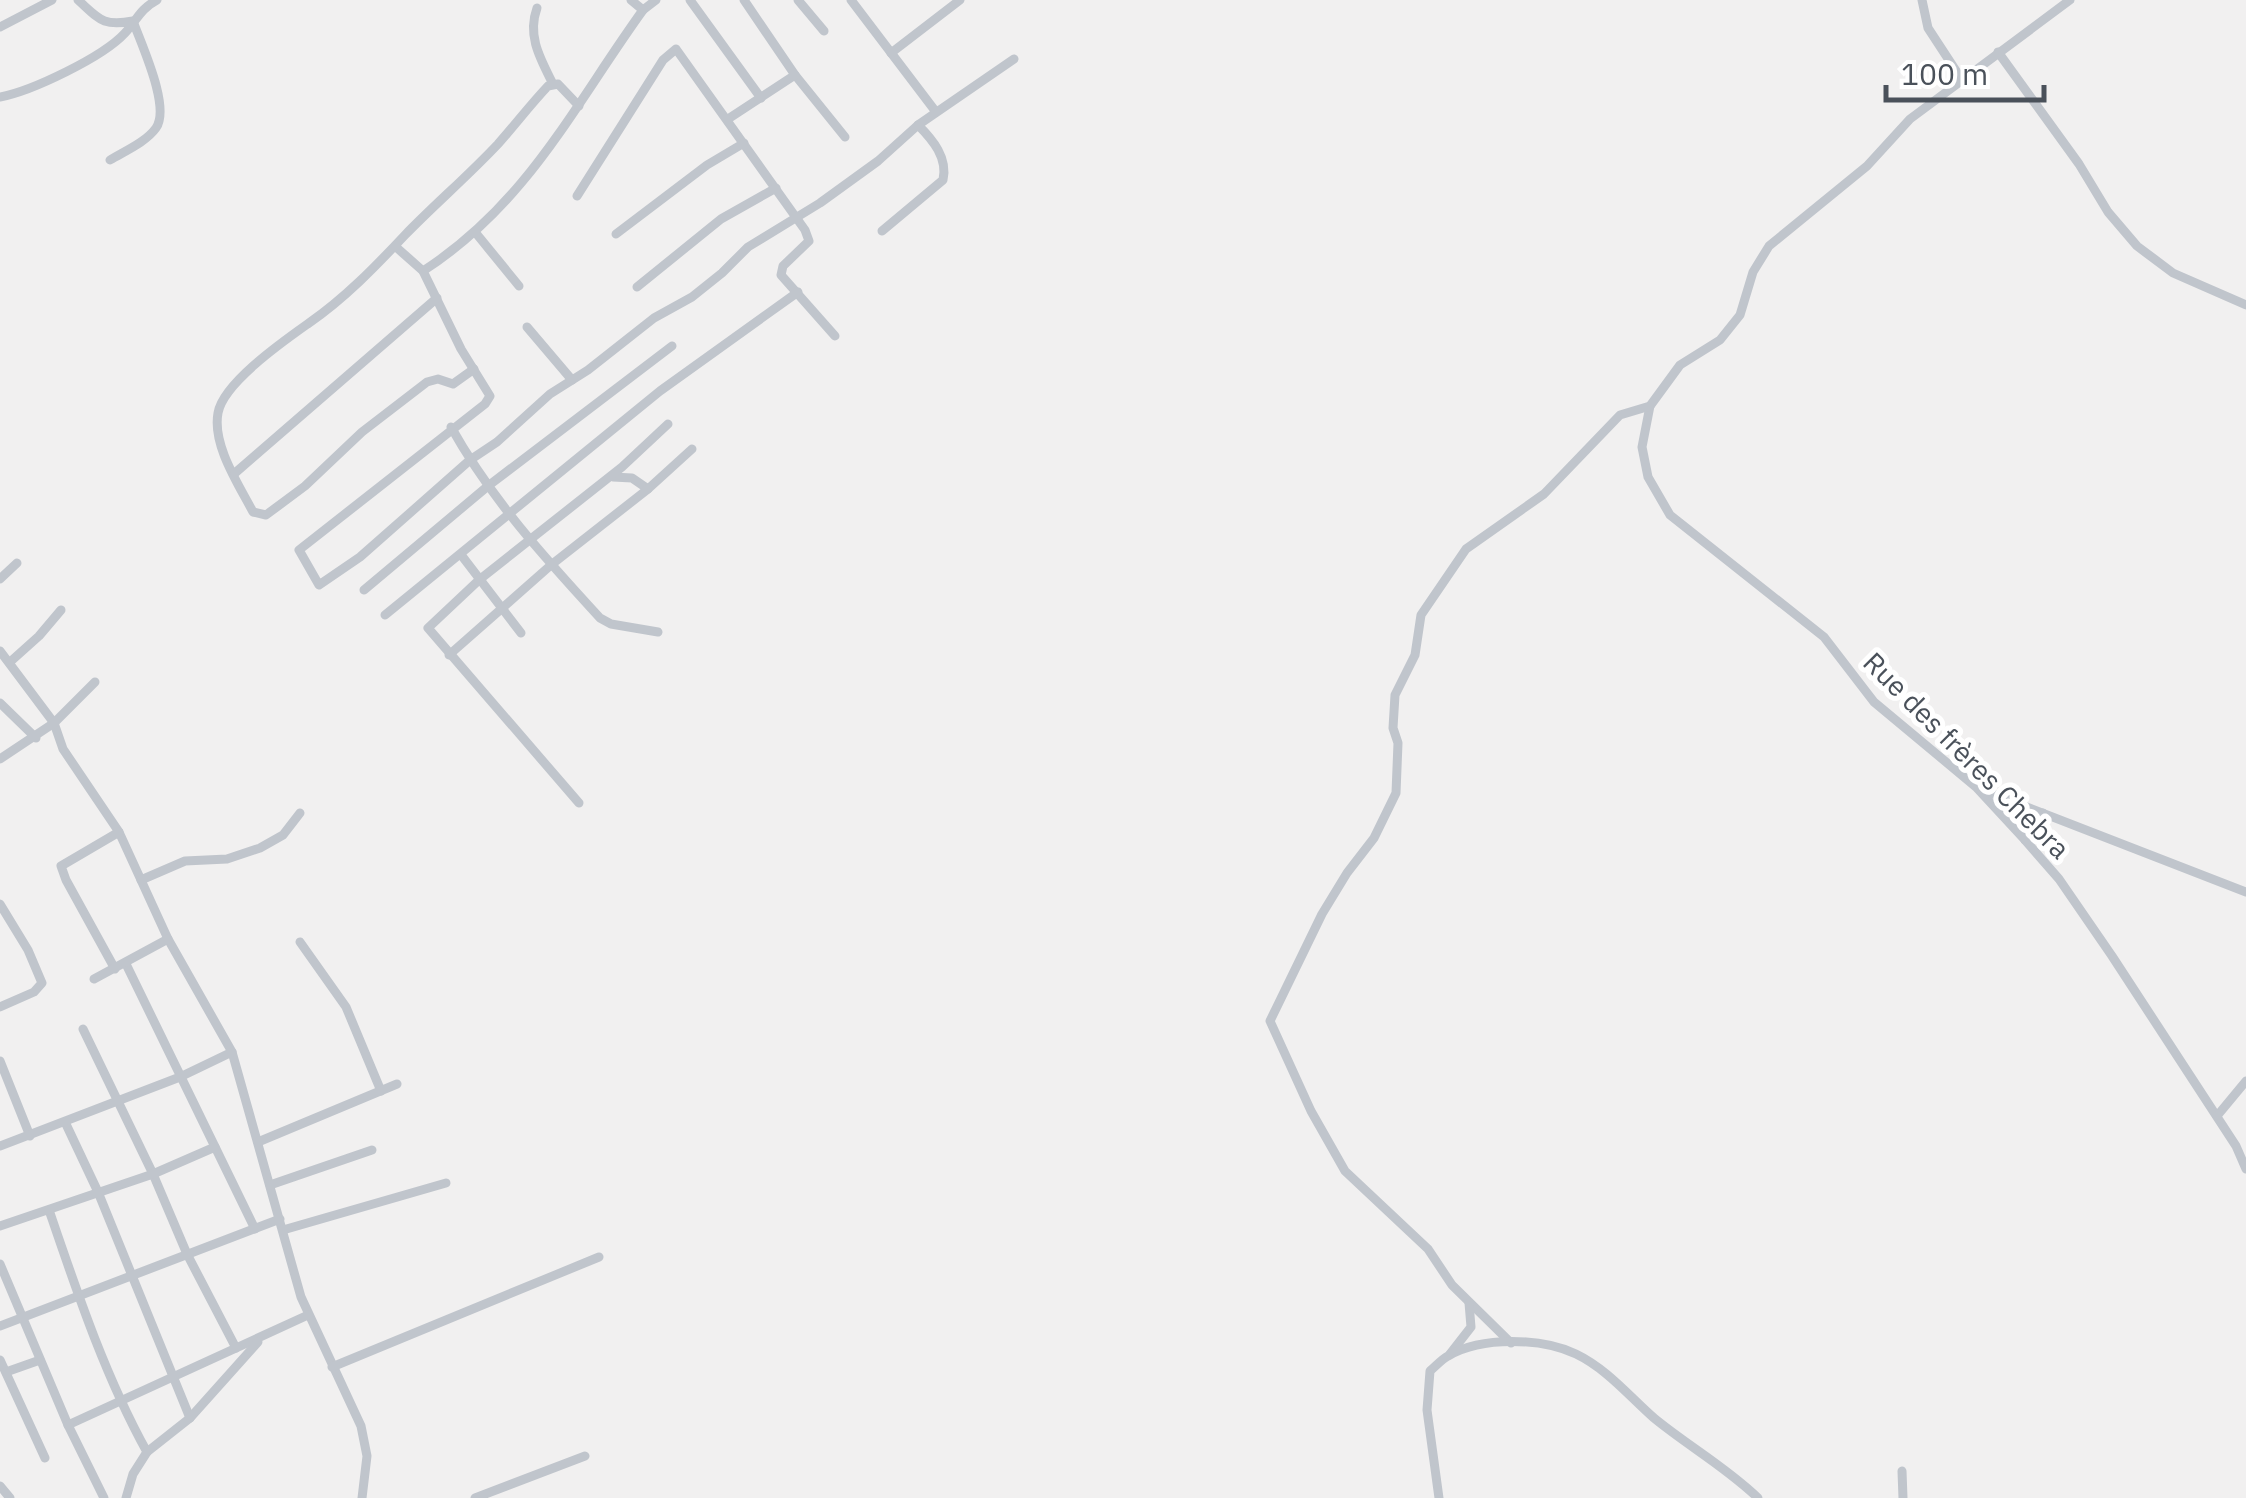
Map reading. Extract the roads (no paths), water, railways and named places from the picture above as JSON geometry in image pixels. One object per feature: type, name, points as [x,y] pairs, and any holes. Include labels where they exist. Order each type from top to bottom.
[{"type":"street","points":[[0,28],[52,0]]},
{"type":"street","points":[[78,0],[102,22],[133,21]]},
{"type":"street","points":[[0,97],[32,89],[70,69],[125,33],[145,6],[157,0]]},
{"type":"street","points":[[631,0],[642,10]]},
{"type":"street","points":[[423,271],[475,232],[522,185],[580,106],[642,10],[656,0]]},
{"type":"street","points":[[690,0],[761,98]]},
{"type":"street","points":[[744,0],[845,137]]},
{"type":"street","points":[[798,0],[824,31]]},
{"type":"street","points":[[851,0],[936,112]]},
{"type":"street","points":[[890,52],[960,0]]},
{"type":"street","points":[[1922,0],[1928,28],[1962,80]]},
{"type":"street","points":[[1511,1343],[1452,1285],[1428,1249],[1345,1171],[1311,1111],[1270,1021],[1322,914],[1346,873],[1374,838],[1396,793],[1395,695],[1416,655],[1421,614],[1466,549],[1544,494],[1620,415],[1650,406],[1680,365],[1720,340],[1740,315],[1753,272],[1769,246],[1867,166],[1910,119],[2070,0]]},
{"type":"street","points":[[537,8],[532,22],[533,37],[553,84],[580,106]]},
{"type":"street","points":[[110,160],[153,133],[160,122],[156,88],[133,21]]},
{"type":"street","points":[[577,196],[672,49],[682,54],[798,217],[809,241],[780,270],[781,275],[835,336]]},
{"type":"street","points":[[1998,52],[2079,164],[2108,212],[2137,246],[2173,273],[2246,305]]},
{"type":"street","points":[[396,246],[423,271],[490,398],[300,550],[319,585],[360,557],[541,402],[654,318],[722,274],[748,247],[798,217],[878,160],[918,124],[1014,59]]},
{"type":"street","points":[[728,118],[795,74]]},
{"type":"street","points":[[474,369],[456,383],[438,378],[422,386],[266,515],[253,512],[223,452],[217,420],[227,394],[276,347],[330,306],[396,246],[553,84]]},
{"type":"street","points":[[882,231],[945,174],[941,156],[918,124]]},
{"type":"street","points":[[616,234],[744,143]]},
{"type":"street","points":[[637,288],[722,219],[776,188]]},
{"type":"street","points":[[475,232],[519,286]]},
{"type":"street","points":[[385,615],[660,391],[798,292]]},
{"type":"street","points":[[235,473],[437,298]]},
{"type":"street","points":[[527,327],[572,380]]},
{"type":"street","points":[[364,590],[488,486],[672,346]]},
{"type":"street","name":"Rue des frères Chebra","points":[[1650,406],[1642,447],[1648,478],[1670,515],[1813,628],[1874,702],[1976,787],[2025,840],[2059,879],[2102,940],[2246,1169]]},
{"type":"street","points":[[578,803],[428,628],[479,580],[610,477],[668,424]]},
{"type":"street","points":[[451,427],[528,541],[600,618],[611,624],[658,632]]},
{"type":"street","points":[[450,655],[551,565],[692,449]]},
{"type":"street","points":[[610,477],[632,478],[648,489]]},
{"type":"street","points":[[462,556],[520,632]]},
{"type":"street","points":[[0,579],[17,563]]},
{"type":"street","points":[[10,662],[61,610]]},
{"type":"street","points":[[0,651],[54,723],[62,749],[119,832],[168,939],[232,1052],[308,1316],[361,1426],[367,1456],[362,1498]]},
{"type":"street","points":[[0,759],[36,738],[95,682]]},
{"type":"street","points":[[0,703],[36,738]]},
{"type":"street","points":[[1976,787],[2246,892]]},
{"type":"street","points":[[141,880],[185,862],[227,858],[260,848],[283,835],[300,813]]},
{"type":"street","points":[[2025,840],[2043,813]]},
{"type":"street","points":[[115,969],[61,866],[119,832]]},
{"type":"street","points":[[0,904],[28,950],[42,984],[34,992],[0,1007]]},
{"type":"street","points":[[94,979],[168,939]]},
{"type":"street","points":[[300,942],[346,1007],[381,1091]]},
{"type":"street","points":[[126,964],[255,1229]]},
{"type":"street","points":[[83,1029],[187,1254],[236,1348]]},
{"type":"street","points":[[0,1146],[180,1077],[232,1052]]},
{"type":"street","points":[[0,1061],[30,1136]]},
{"type":"street","points":[[2216,1116],[2246,1081]]},
{"type":"street","points":[[258,1142],[396,1084]]},
{"type":"street","points":[[64,1122],[98,1192],[190,1418]]},
{"type":"street","points":[[0,1226],[153,1174],[215,1147]]},
{"type":"street","points":[[270,1185],[372,1150]]},
{"type":"street","points":[[0,1326],[255,1229],[446,1184]]},
{"type":"street","points":[[49,1210],[78,1297],[147,1452]]},
{"type":"street","points":[[332,1367],[599,1256]]},
{"type":"street","points":[[0,1264],[68,1425],[104,1498]]},
{"type":"street","points":[[1439,1498],[1427,1410],[1430,1371],[1472,1327],[1469,1302]]},
{"type":"street","points":[[68,1425],[308,1316]]},
{"type":"street","points":[[126,1498],[133,1474],[147,1452],[190,1418],[262,1337]]},
{"type":"street","points":[[1448,1356],[1477,1346],[1526,1342],[1575,1353],[1608,1375],[1655,1419],[1732,1473],[1758,1498]]},
{"type":"street","points":[[0,1360],[45,1458]]},
{"type":"street","points":[[6,1372],[40,1360]]},
{"type":"street","points":[[476,1498],[584,1456]]},
{"type":"street","points":[[1902,1471],[1903,1498]]},
{"type":"street","points":[[0,1486],[10,1498]]}]
